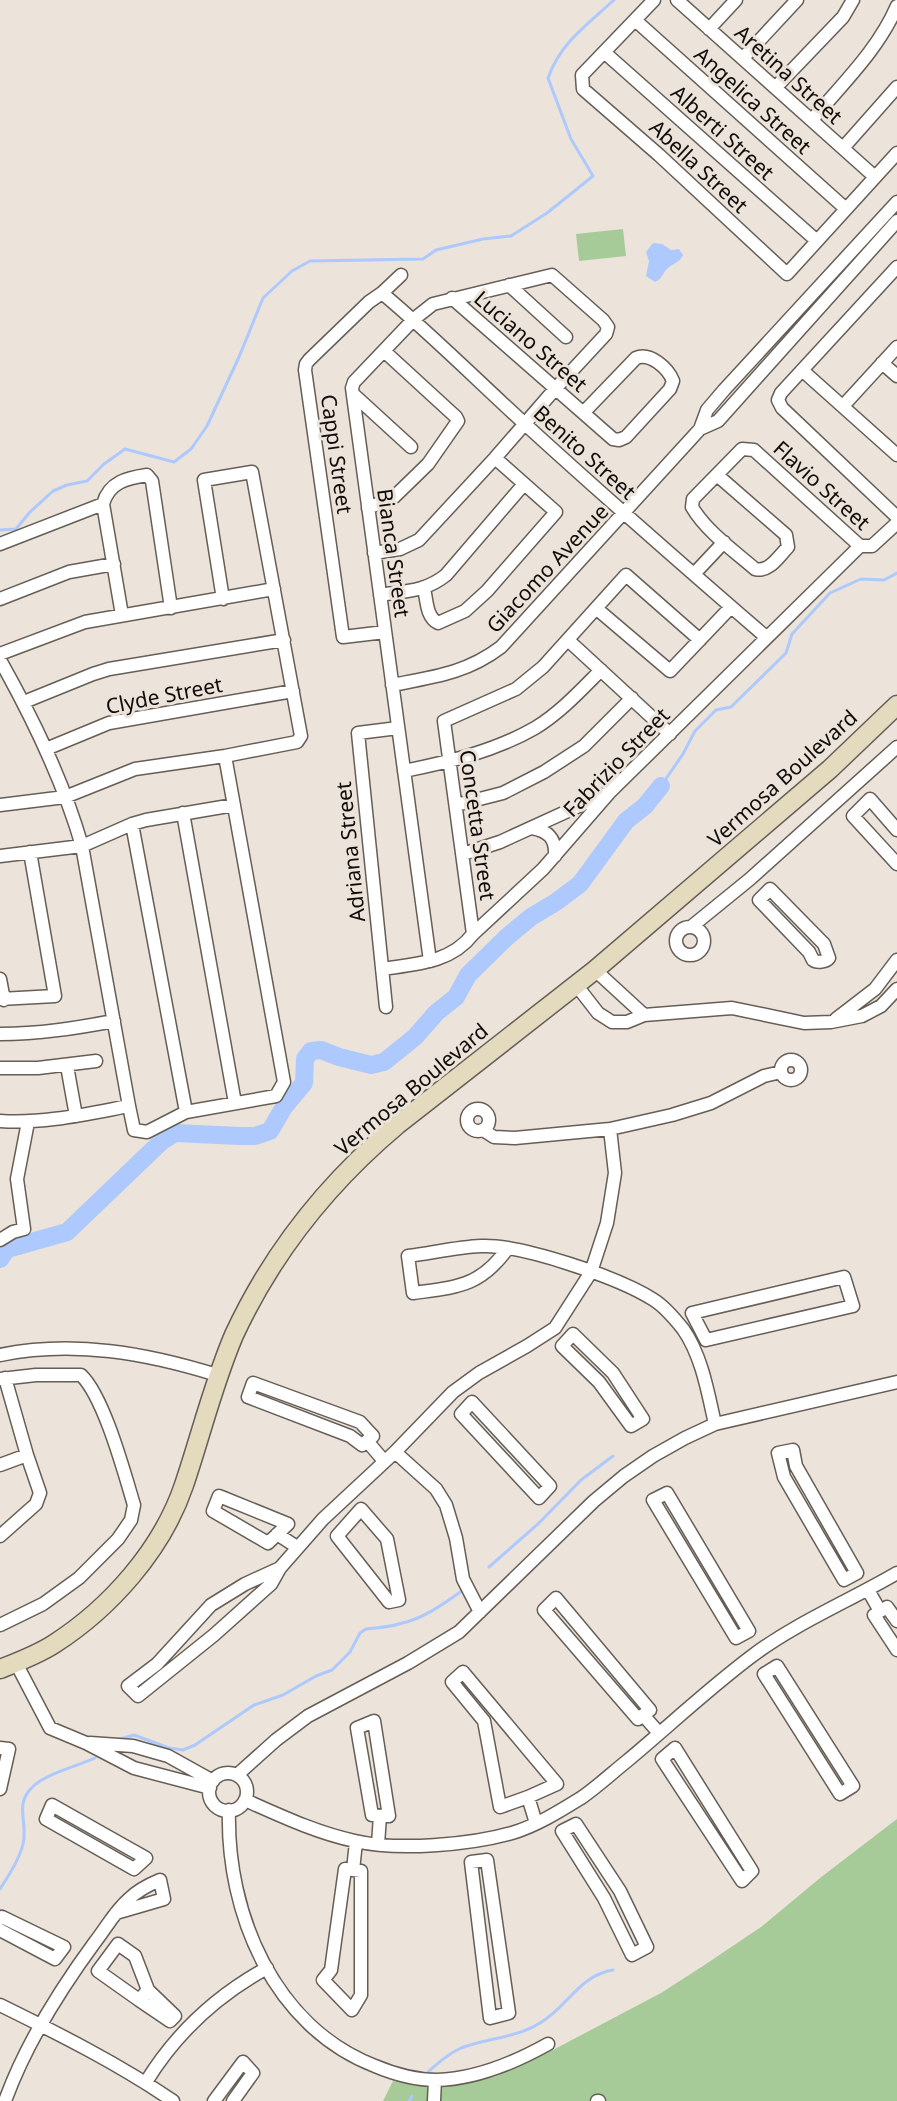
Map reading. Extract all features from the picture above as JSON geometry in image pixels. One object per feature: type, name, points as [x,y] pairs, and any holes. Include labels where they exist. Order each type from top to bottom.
[{"type":"main road","name":"Vermosa Boulevard","points":[[8,1666],[53,1645],[112,1597],[139,1566],[165,1525],[183,1487],[217,1375],[236,1332],[267,1272],[305,1218],[336,1182],[367,1150],[397,1125],[595,970],[830,769],[897,705]]},
{"type":"street","points":[[604,52],[654,0]]},
{"type":"street","name":"Aretina Street","points":[[677,0],[874,177]]},
{"type":"street","points":[[709,28],[736,0]]},
{"type":"street","points":[[743,58],[796,0]]},
{"type":"street","points":[[776,87],[843,16],[853,0]]},
{"type":"street","points":[[812,120],[875,46],[897,6]]},
{"type":"street","name":"Angelica Street","points":[[635,20],[846,209]]},
{"type":"street","name":"Abella Street","points":[[604,52],[582,75],[584,89],[787,274],[817,241]]},
{"type":"street","name":"Alberti Street","points":[[604,52],[817,241]]},
{"type":"street","points":[[843,148],[897,87]]},
{"type":"street","points":[[817,241],[897,153]]},
{"type":"street","name":"Giacomo Avenue","points":[[392,685],[453,673],[487,658],[501,647],[700,429],[707,410],[724,390],[897,202]]},
{"type":"street","name":"Giacomo Avenue","points":[[700,429],[718,421],[897,221]]},
{"type":"street","points":[[897,267],[781,393],[778,400],[782,408],[897,517]]},
{"type":"street","name":"Cappi Street","points":[[385,632],[343,637],[305,370],[309,360],[369,302],[401,275]]},
{"type":"street","points":[[374,553],[400,549],[419,540],[606,334],[608,327],[552,275],[433,304],[414,319],[354,382],[352,388],[352,394],[411,447]]},
{"type":"street","points":[[509,285],[566,338]]},
{"type":"street","name":"Benito Street","points":[[382,293],[414,319],[624,514],[766,637]]},
{"type":"street","name":"Luciano Street","points":[[452,298],[613,439],[620,440],[626,437],[670,389],[673,381],[670,375],[650,357],[643,355],[636,358],[584,412]]},
{"type":"street","points":[[843,406],[897,347]]},
{"type":"street","points":[[368,508],[394,497],[428,464],[458,421],[384,351]]},
{"type":"street","points":[[882,363],[897,376]]},
{"type":"street","points":[[803,370],[897,455]]},
{"type":"street","points":[[724,390],[736,400]]},
{"type":"street","name":"Bianca Street","points":[[352,394],[430,961]]},
{"type":"street","name":"Flavio Street","points":[[717,475],[742,449],[750,448],[860,546],[872,546],[897,523]]},
{"type":"street","points":[[424,589],[430,617],[438,623],[465,611],[488,591],[556,512],[495,458]]},
{"type":"street","points":[[0,805],[65,796],[135,769],[225,756],[297,742],[301,736],[252,472],[204,480],[223,599]]},
{"type":"street","points":[[122,615],[103,504],[105,496],[123,478],[147,475],[152,481],[171,608]]},
{"type":"street","points":[[717,475],[786,535],[789,541],[788,547],[767,569],[761,571],[755,569],[724,542],[692,507],[693,499],[717,475]]},
{"type":"street","points":[[380,595],[424,589],[436,583],[446,575],[524,484]]},
{"type":"street","points":[[0,544],[103,504]]},
{"type":"street","points":[[694,574],[724,542]]},
{"type":"street","name":"Fabrizio Street","points":[[382,969],[430,961],[451,954],[465,945],[473,934],[555,856],[609,793],[860,546]]},
{"type":"street","points":[[0,599],[69,572],[114,564]]},
{"type":"street","points":[[670,734],[568,641],[626,575],[700,640]]},
{"type":"street","points":[[0,654],[85,622],[274,589]]},
{"type":"street","points":[[597,609],[670,671],[730,607]]},
{"type":"street","points":[[24,702],[109,669],[284,640]]},
{"type":"street","name":"Concetta Street","points":[[473,934],[444,721],[516,689],[543,667],[568,641]]},
{"type":"street","points":[[0,660],[24,702],[46,749],[82,846],[134,1130],[147,1132],[186,1112],[276,1096],[284,1082],[225,756]]},
{"type":"street","points":[[404,771],[450,762],[497,746],[536,727],[570,701],[601,670]]},
{"type":"street","name":"Clyde Street","points":[[46,749],[109,723],[293,691]]},
{"type":"street","points":[[456,805],[503,793],[544,772],[584,746],[632,698]]},
{"type":"street","name":"Adriana Street","points":[[386,1007],[358,733],[398,728]]},
{"type":"street","points":[[691,927],[750,879],[897,747]]},
{"type":"street","points":[[846,792],[861,808]]},
{"type":"street","points":[[463,854],[500,842],[609,793]]},
{"type":"street","points":[[897,830],[870,799],[852,816],[897,864]]},
{"type":"street","points":[[0,856],[82,846],[132,824],[234,805]]},
{"type":"street","points":[[183,813],[235,1103]]},
{"type":"street","points":[[132,824],[186,1112]]},
{"type":"street","points":[[532,828],[544,830],[550,835],[556,847],[555,856]]},
{"type":"street","points":[[0,979],[2,1000],[55,996],[30,852]]},
{"type":"street","points":[[750,879],[763,894]]},
{"type":"street","points":[[770,889],[824,944],[828,960],[825,962],[813,960],[809,952],[759,900],[763,894],[770,889]]},
{"type":"street","points":[[831,1022],[876,989],[897,960]]},
{"type":"street","points":[[595,970],[644,1015]]},
{"type":"street","points":[[576,986],[597,1012],[612,1022],[627,1022],[644,1015],[732,1008],[804,1023],[831,1022],[862,1016],[882,1006],[897,989]]},
{"type":"street","points":[[0,1034],[63,1030],[114,1021]]},
{"type":"street","points":[[0,1068],[67,1066],[96,1061]]},
{"type":"street","points":[[67,1066],[76,1116]]},
{"type":"street","points":[[483,1130],[494,1137],[515,1138],[610,1129],[672,1115],[711,1103],[764,1076],[781,1072]]},
{"type":"street","points":[[0,1121],[28,1122],[129,1106]]},
{"type":"street","points":[[0,1240],[13,1232],[24,1229],[17,1179],[28,1122]]},
{"type":"street","points":[[280,1568],[211,1605],[157,1664],[128,1686],[138,1696],[214,1635],[270,1584],[297,1547],[333,1509],[395,1452],[453,1392],[479,1372],[555,1328],[591,1272],[607,1224],[615,1173],[610,1129]]},
{"type":"street","points":[[508,1248],[496,1264],[479,1278],[449,1288],[413,1293],[408,1256],[480,1246],[508,1248],[591,1272],[632,1287],[656,1301],[685,1331],[696,1355],[716,1424]]},
{"type":"street","points":[[843,1277],[853,1306],[706,1340],[699,1329],[692,1313],[843,1277]]},
{"type":"street","points":[[555,1328],[567,1339]]},
{"type":"street","points":[[685,1331],[699,1329]]},
{"type":"street","points":[[573,1334],[613,1373],[643,1419],[631,1426],[599,1382],[562,1346],[567,1339],[573,1334]]},
{"type":"street","points":[[0,1355],[27,1349],[77,1347],[130,1353],[177,1363],[217,1375]]},
{"type":"street","points":[[0,1536],[36,1504],[40,1493],[3,1378],[81,1375],[90,1383],[117,1452],[134,1505],[131,1520],[118,1539],[79,1578],[44,1604],[0,1625]]},
{"type":"street","points":[[237,1775],[276,1740],[308,1716],[408,1663],[459,1632],[594,1501],[624,1476],[684,1438],[716,1424],[896,1381]]},
{"type":"street","points":[[253,1383],[360,1422],[373,1436],[366,1441],[362,1445],[351,1436],[248,1397],[253,1383]]},
{"type":"street","points":[[453,1392],[466,1408]]},
{"type":"street","points":[[472,1402],[550,1486],[539,1498],[461,1414],[466,1408],[472,1402]]},
{"type":"street","points":[[366,1441],[384,1461]]},
{"type":"street","points":[[793,1450],[796,1466],[857,1573],[852,1576],[844,1580],[784,1477],[778,1453],[793,1450]]},
{"type":"street","points":[[395,1452],[436,1489],[446,1505],[456,1538],[463,1579],[480,1612]]},
{"type":"street","points":[[0,1465],[27,1455]]},
{"type":"street","points":[[667,1493],[749,1631],[742,1635],[736,1638],[653,1500],[667,1493]]},
{"type":"street","points":[[219,1496],[288,1524],[277,1534],[268,1543],[213,1511],[219,1496]]},
{"type":"street","points":[[333,1509],[348,1524]]},
{"type":"street","points":[[362,1509],[387,1539],[399,1600],[389,1602],[337,1536],[348,1524],[362,1509]]},
{"type":"street","points":[[277,1534],[297,1547]]},
{"type":"street","points":[[245,1800],[304,1826],[356,1842],[436,1844],[513,1832],[536,1823],[582,1797],[657,1735],[703,1693],[756,1653],[897,1573]]},
{"type":"street","points":[[852,1576],[880,1611]]},
{"type":"street","points":[[556,1598],[650,1710],[643,1715],[638,1719],[544,1610],[556,1598]]},
{"type":"street","points":[[897,1621],[887,1607],[874,1615],[897,1650]]},
{"type":"street","points":[[202,1615],[214,1635]]},
{"type":"street","points":[[742,1635],[770,1671]]},
{"type":"street","points":[[8,1666],[50,1728],[86,1743],[134,1768],[211,1784]]},
{"type":"street","points":[[777,1666],[853,1786],[840,1794],[764,1674],[770,1671],[777,1666]]},
{"type":"street","points":[[463,1672],[556,1784],[528,1797],[500,1807],[484,1721],[452,1682],[463,1672]]},
{"type":"street","points":[[643,1715],[668,1754]]},
{"type":"street","points":[[374,1721],[389,1816],[380,1815],[372,1815],[357,1728],[374,1721]]},
{"type":"street","points":[[86,1743],[133,1746],[168,1756],[211,1784]]},
{"type":"street","points":[[0,1748],[9,1749],[0,1789]]},
{"type":"street","points":[[675,1748],[752,1871],[742,1881],[662,1759],[668,1754],[675,1748]]},
{"type":"street","points":[[221,1774],[237,1775],[247,1789],[245,1800],[241,1806],[229,1810],[218,1808],[209,1793],[211,1784],[221,1774]]},
{"type":"street","points":[[528,1797],[536,1823]]},
{"type":"street","points":[[52,1805],[146,1858],[141,1863],[135,1869],[46,1819],[52,1805]]},
{"type":"street","points":[[229,1810],[230,1852],[236,1893],[249,1932],[267,1968],[296,2011],[308,2024],[335,2045],[366,2063],[383,2069],[435,2080],[494,2069],[548,2044]]},
{"type":"street","points":[[559,1811],[569,1828]]},
{"type":"street","points":[[378,1844],[380,1815]]},
{"type":"street","points":[[576,1824],[614,1881],[647,1947],[632,1955],[604,1898],[562,1831],[569,1828],[576,1824]]},
{"type":"street","points":[[477,1839],[479,1861]]},
{"type":"street","points":[[353,1870],[356,1842]]},
{"type":"street","points":[[487,1860],[509,2013],[490,2018],[471,1862],[479,1861],[487,1860]]},
{"type":"street","points":[[141,1863],[150,1884]]},
{"type":"street","points":[[345,1869],[353,1870],[361,1872],[361,1995],[352,2010],[323,1980],[331,1970],[345,1869]]},
{"type":"street","points":[[5,2101],[5,2086],[77,1966],[116,1913],[128,1899],[160,1880],[164,1899],[116,1913]]},
{"type":"street","points":[[0,1919],[2,1917],[63,1947],[55,1959],[0,1930]]},
{"type":"street","points":[[118,1944],[135,1956],[148,1990],[175,2016],[170,2021],[98,1971],[107,1958],[118,1944]]},
{"type":"street","points":[[92,1946],[107,1958]]},
{"type":"street","points":[[59,1953],[77,1966]]},
{"type":"street","points":[[146,2082],[170,2047],[199,2015],[232,1989],[267,1968]]},
{"type":"street","points":[[139,2000],[148,1990]]},
{"type":"street","points":[[0,2005],[146,2082],[173,2101]]},
{"type":"street","points":[[214,2101],[243,2062],[253,2073],[233,2101]]},
{"type":"street","points":[[434,2101],[435,2080]]},
{"type":"green space","points":[[623,229],[626,256],[579,261],[576,234]]},
{"type":"green space","points":[[897,1819],[897,2101],[383,2101],[393,2081],[423,2087],[443,2087],[497,2076],[551,2051],[661,1993],[761,1927]]},
{"type":"water","points":[[653,243],[662,244],[671,250],[679,249],[683,255],[655,282],[646,276],[649,261],[646,252]]},
{"type":"waterway","points":[[0,530],[16,529],[30,512],[53,491],[67,485],[87,481],[104,464],[125,449],[174,462],[191,449],[207,426],[263,298],[292,271],[310,261],[423,259],[436,250],[483,239],[511,236],[547,213],[593,176],[571,139],[548,78],[553,65],[567,44],[614,0]]},
{"type":"waterway","points":[[661,786],[683,754],[695,731],[716,710],[731,707],[786,653],[792,634],[830,593],[861,579],[884,580],[897,573]]},
{"type":"waterway","points":[[0,1259],[7,1249],[67,1232],[162,1141],[175,1133],[255,1136],[270,1131],[284,1107],[304,1083],[305,1059],[311,1051],[321,1050],[371,1065],[384,1062],[415,1037],[436,1013],[456,997],[468,975],[508,936],[531,917],[580,884],[626,821],[645,806],[661,786]]},
{"type":"waterway","points":[[489,1567],[539,1523],[581,1480],[613,1456]]},
{"type":"waterway","points":[[117,1740],[134,1735],[169,1748],[183,1750],[195,1745],[254,1705],[283,1695],[316,1676],[332,1670],[350,1652],[360,1633],[366,1629],[395,1625],[418,1618],[463,1590]]},
{"type":"waterway","points":[[0,1889],[23,1844],[23,1803],[31,1788],[53,1774],[95,1758]]},
{"type":"waterway","points":[[428,2072],[461,2048],[531,2028],[550,2016],[591,1978],[613,1970]]},
{"type":"waterway","points":[[409,2101],[412,2096]]}]
